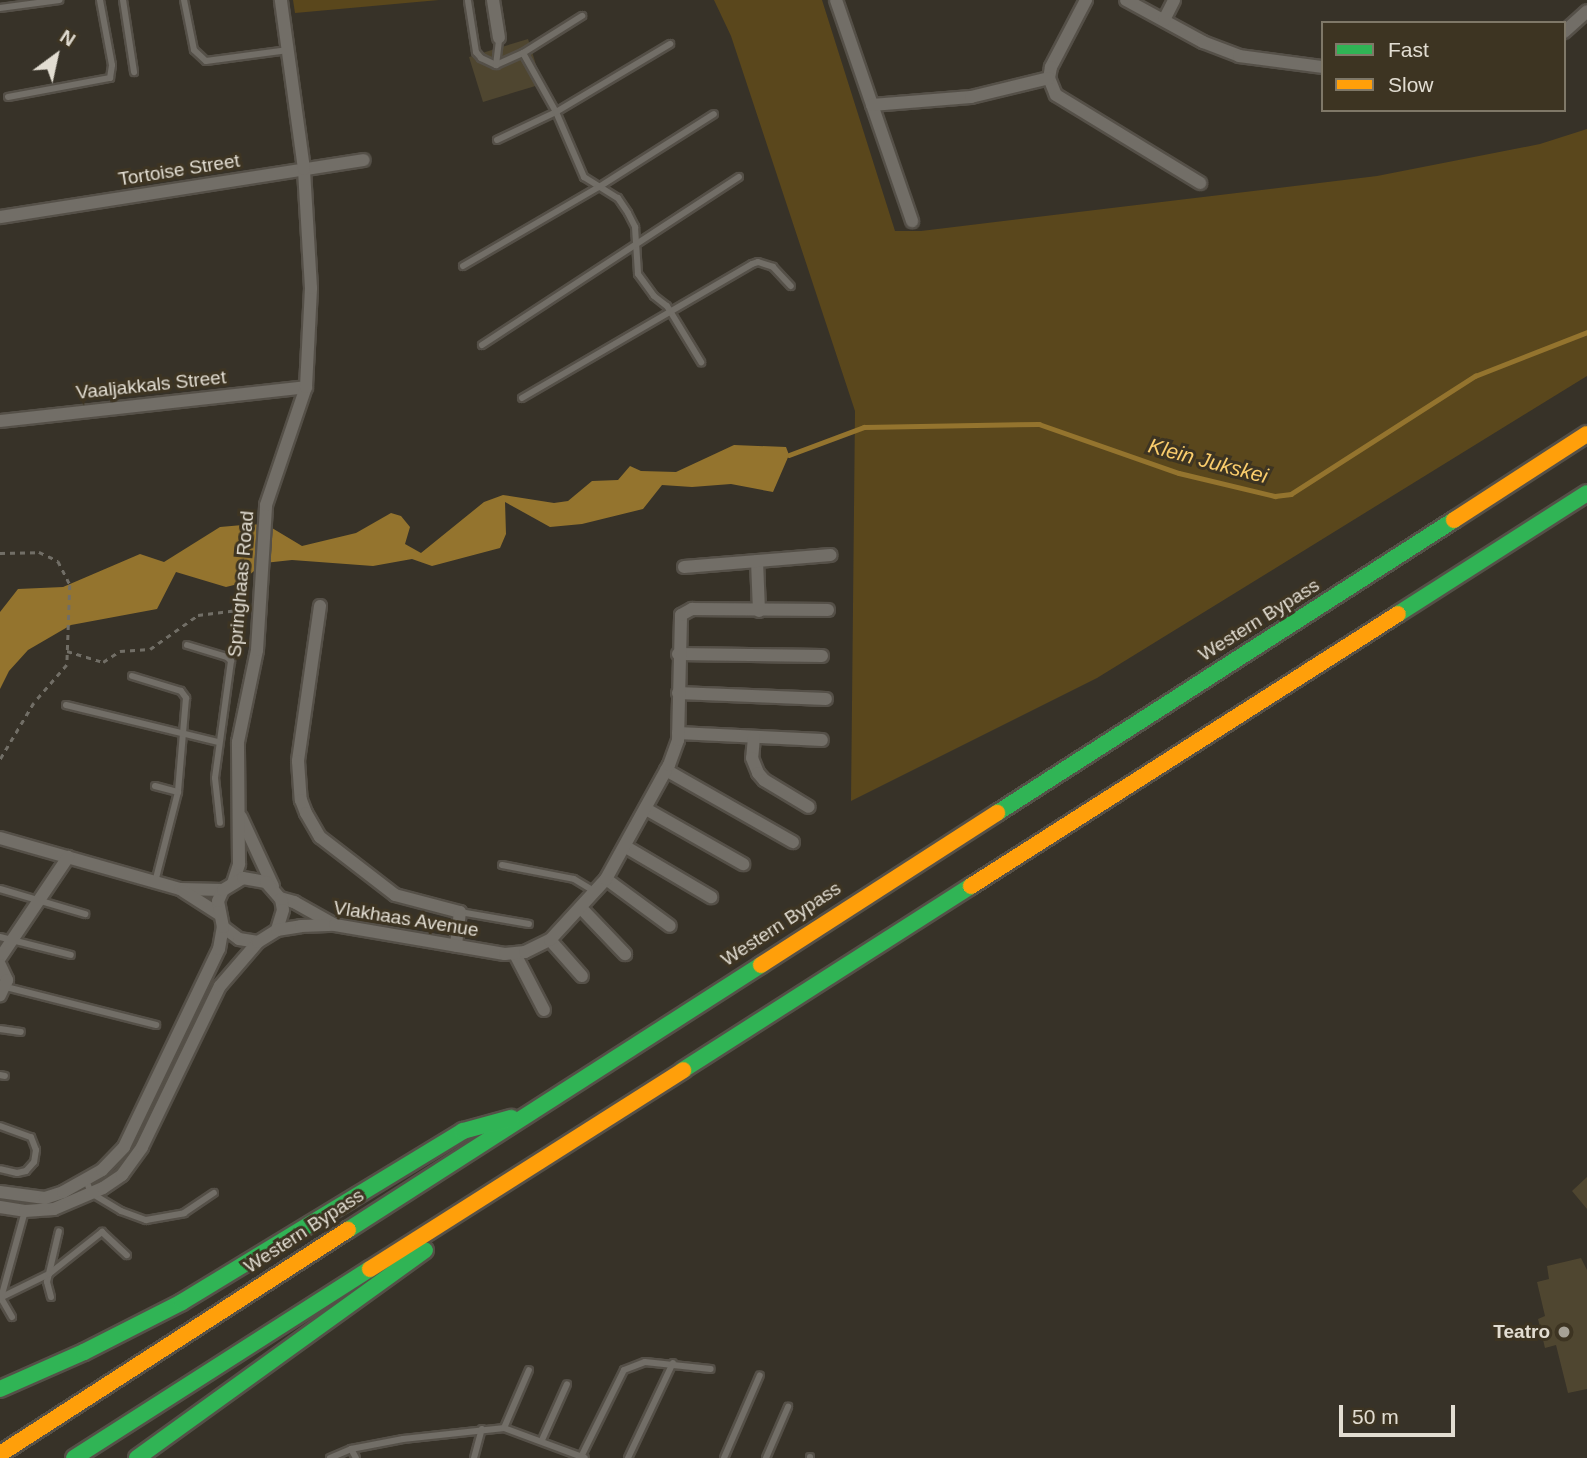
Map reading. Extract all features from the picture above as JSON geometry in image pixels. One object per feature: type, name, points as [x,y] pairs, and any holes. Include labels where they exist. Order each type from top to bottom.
[{"type":"highway","name":"Western Bypass","points":[[0,1454],[1587,434]]},
{"type":"highway","points":[[74,1458],[1587,493]]},
{"type":"highway","points":[[0,1389],[84,1352],[182,1303],[463,1130],[495,1120],[520,1118]]},
{"type":"highway","points":[[137,1458],[585,1133]]},
{"type":"street","name":"Springhaas Road","points":[[228,886],[239,864],[238,742],[257,650],[267,505],[306,387],[311,288],[304,169],[281,0]]},
{"type":"street","points":[[493,0],[499,38]]},
{"type":"street","points":[[836,0],[912,221]]},
{"type":"street","points":[[1086,0],[1055,56],[1049,78],[1056,95],[1200,183]]},
{"type":"street","points":[[1126,0],[1239,56],[1321,67]]},
{"type":"street","points":[[1164,20],[1174,0]]},
{"type":"street","points":[[1566,30],[1587,11]]},
{"type":"street","points":[[872,105],[971,97],[1049,78]]},
{"type":"street","name":"Tortoise Street","points":[[0,218],[364,160]]},
{"type":"street","name":"Vaaljakkals Street","points":[[0,421],[306,387]]},
{"type":"street","points":[[684,567],[831,555]]},
{"type":"street","points":[[757,561],[759,611],[828,610]]},
{"type":"street","points":[[320,606],[298,761],[301,800],[306,813],[320,837],[395,895],[460,912],[456,946]]},
{"type":"street","name":"Vlakhaas Avenue","points":[[0,1207],[25,1211],[54,1209],[91,1193],[122,1175],[133,1161],[213,998],[235,965],[258,942],[277,930],[335,925],[515,954],[550,940],[606,879],[666,770],[678,733],[679,620],[683,612],[692,609],[759,611]]},
{"type":"street","points":[[678,654],[822,656]]},
{"type":"street","points":[[678,693],[826,699]]},
{"type":"street","points":[[678,733],[822,740]]},
{"type":"street","points":[[754,737],[751,758],[758,773],[809,807]]},
{"type":"street","points":[[666,770],[793,842]]},
{"type":"street","points":[[646,809],[743,864]]},
{"type":"street","points":[[239,810],[283,910],[277,930]]},
{"type":"street","points":[[0,838],[180,889],[219,914]]},
{"type":"street","points":[[626,847],[711,897]]},
{"type":"street","points":[[0,958],[6,939],[40,899],[68,857]]},
{"type":"street","points":[[180,889],[228,886],[255,878],[277,894],[335,925]]},
{"type":"street","points":[[606,879],[670,926]]},
{"type":"street","points":[[0,1192],[45,1198],[86,1180],[114,1158],[128,1139],[209,972],[223,927],[218,901],[228,886]]},
{"type":"street","points":[[582,908],[625,954]]},
{"type":"street","points":[[223,927],[239,939],[258,942]]},
{"type":"street","points":[[550,940],[582,976]]},
{"type":"street","points":[[515,954],[544,1010]]},
{"type":"street","points":[[0,965],[6,973],[3,991]]},
{"type":"lane","points":[[0,8],[59,0]]},
{"type":"lane","points":[[8,97],[110,78],[113,65],[100,0]]},
{"type":"lane","points":[[123,0],[134,72]]},
{"type":"lane","points":[[184,0],[194,50],[206,61],[288,50]]},
{"type":"lane","points":[[468,1],[476,52],[481,58],[496,65],[523,53],[582,16]]},
{"type":"lane","points":[[496,65],[499,38]]},
{"type":"lane","points":[[496,139],[556,112],[670,44]]},
{"type":"lane","points":[[523,53],[556,112],[584,177],[618,198],[628,213],[635,227],[638,274],[670,311],[701,362]]},
{"type":"lane","points":[[463,267],[599,187],[714,114]]},
{"type":"lane","points":[[482,345],[739,177]]},
{"type":"lane","points":[[522,398],[758,262],[773,267],[791,286]]},
{"type":"lane","points":[[187,645],[227,657],[230,661],[215,778],[220,823]]},
{"type":"lane","points":[[132,676],[185,694],[178,792],[155,882]]},
{"type":"lane","points":[[66,705],[218,741]]},
{"type":"lane","points":[[155,786],[178,792]]},
{"type":"lane","points":[[502,865],[574,879],[595,892]]},
{"type":"lane","points":[[0,889],[85,914]]},
{"type":"lane","points":[[460,912],[529,924]]},
{"type":"lane","points":[[6,939],[71,956]]},
{"type":"lane","points":[[3,991],[156,1025]]},
{"type":"lane","points":[[0,1028],[21,1032]]},
{"type":"lane","points":[[0,1126],[31,1137],[36,1150],[34,1162],[26,1171],[17,1173],[0,1169]]},
{"type":"lane","points":[[86,1180],[91,1193],[121,1211],[146,1220],[184,1213],[214,1192]]},
{"type":"lane","points":[[12,1317],[1,1298],[25,1211]]},
{"type":"lane","points":[[51,1297],[49,1274],[59,1231]]},
{"type":"lane","points":[[1,1298],[49,1274],[102,1232],[127,1255]]},
{"type":"lane","points":[[330,1458],[351,1449],[504,1428],[583,1457],[622,1372],[645,1362],[711,1369]]},
{"type":"lane","points":[[628,1458],[673,1363]]},
{"type":"lane","points":[[504,1428],[529,1370]]},
{"type":"lane","points":[[724,1458],[760,1375]]},
{"type":"lane","points":[[542,1440],[567,1384]]},
{"type":"lane","points":[[766,1458],[788,1407]]},
{"type":"lane","points":[[474,1458],[482,1429]]},
{"type":"lane","points":[[351,1449],[356,1458]]},
{"type":"path","points":[[0,553],[39,552],[58,561],[70,585],[66,665],[34,703],[0,760]]},
{"type":"path","points":[[67,650],[103,662],[120,651],[150,649],[198,615],[260,608]]},
{"type":"shaded area","points":[[293,0],[439,0],[295,13]]},
{"type":"shaded area","points":[[714,0],[822,0],[895,231],[921,231],[1377,176],[1540,144],[1587,129],[1587,376],[1097,678],[851,801],[855,411],[731,36]]},
{"type":"shaded area","points":[[734,445],[786,447],[789,455],[773,492],[731,484],[692,487],[662,485],[643,509],[582,524],[550,527],[505,502],[506,534],[500,548],[432,566],[412,559],[373,566],[292,560],[264,563],[238,584],[226,587],[176,572],[157,609],[71,625],[28,650],[9,671],[0,689],[0,612],[18,589],[63,587],[140,554],[164,562],[220,527],[254,524],[272,528],[302,546],[356,533],[391,513],[401,516],[410,527],[405,544],[421,553],[484,502],[503,495],[554,503],[568,501],[592,481],[618,480],[630,466],[641,471],[676,472]]},
{"type":"building","points":[[528,39],[542,84],[483,102],[469,57]]},
{"type":"building","points":[[1587,1177],[1587,1209],[1572,1191]]},
{"type":"building","name":"Teatro","points":[[1581,1258],[1587,1270],[1587,1389],[1568,1393],[1556,1345],[1545,1348],[1538,1319],[1545,1316],[1537,1282],[1549,1279],[1547,1266]]},
{"type":"waterway","name":"Klein Jukskei","points":[[789,455],[864,427],[1039,424],[1179,473],[1275,496],[1291,494],[1475,376],[1587,332]]},
{"type":"traffic: fast","points":[[1398,614],[1587,493]]},
{"type":"traffic: fast","points":[[997,813],[1454,520]]},
{"type":"traffic: fast","points":[[683,1070],[971,886]]},
{"type":"traffic: fast","points":[[348,1230],[761,965]]},
{"type":"traffic: fast","points":[[0,1389],[84,1352],[182,1302],[463,1131],[511,1118]]},
{"type":"traffic: fast","points":[[137,1458],[425,1250]]},
{"type":"traffic: fast","points":[[74,1458],[370,1269]]},
{"type":"traffic: slow","points":[[1454,520],[1587,434]]},
{"type":"traffic: slow","points":[[971,886],[1398,614]]},
{"type":"traffic: slow","points":[[761,965],[997,813]]},
{"type":"traffic: slow","points":[[370,1269],[683,1070]]},
{"type":"traffic: slow","points":[[0,1454],[348,1230]]},
{"type":"place","name":"Teatro","points":[[1564,1332]]}]
